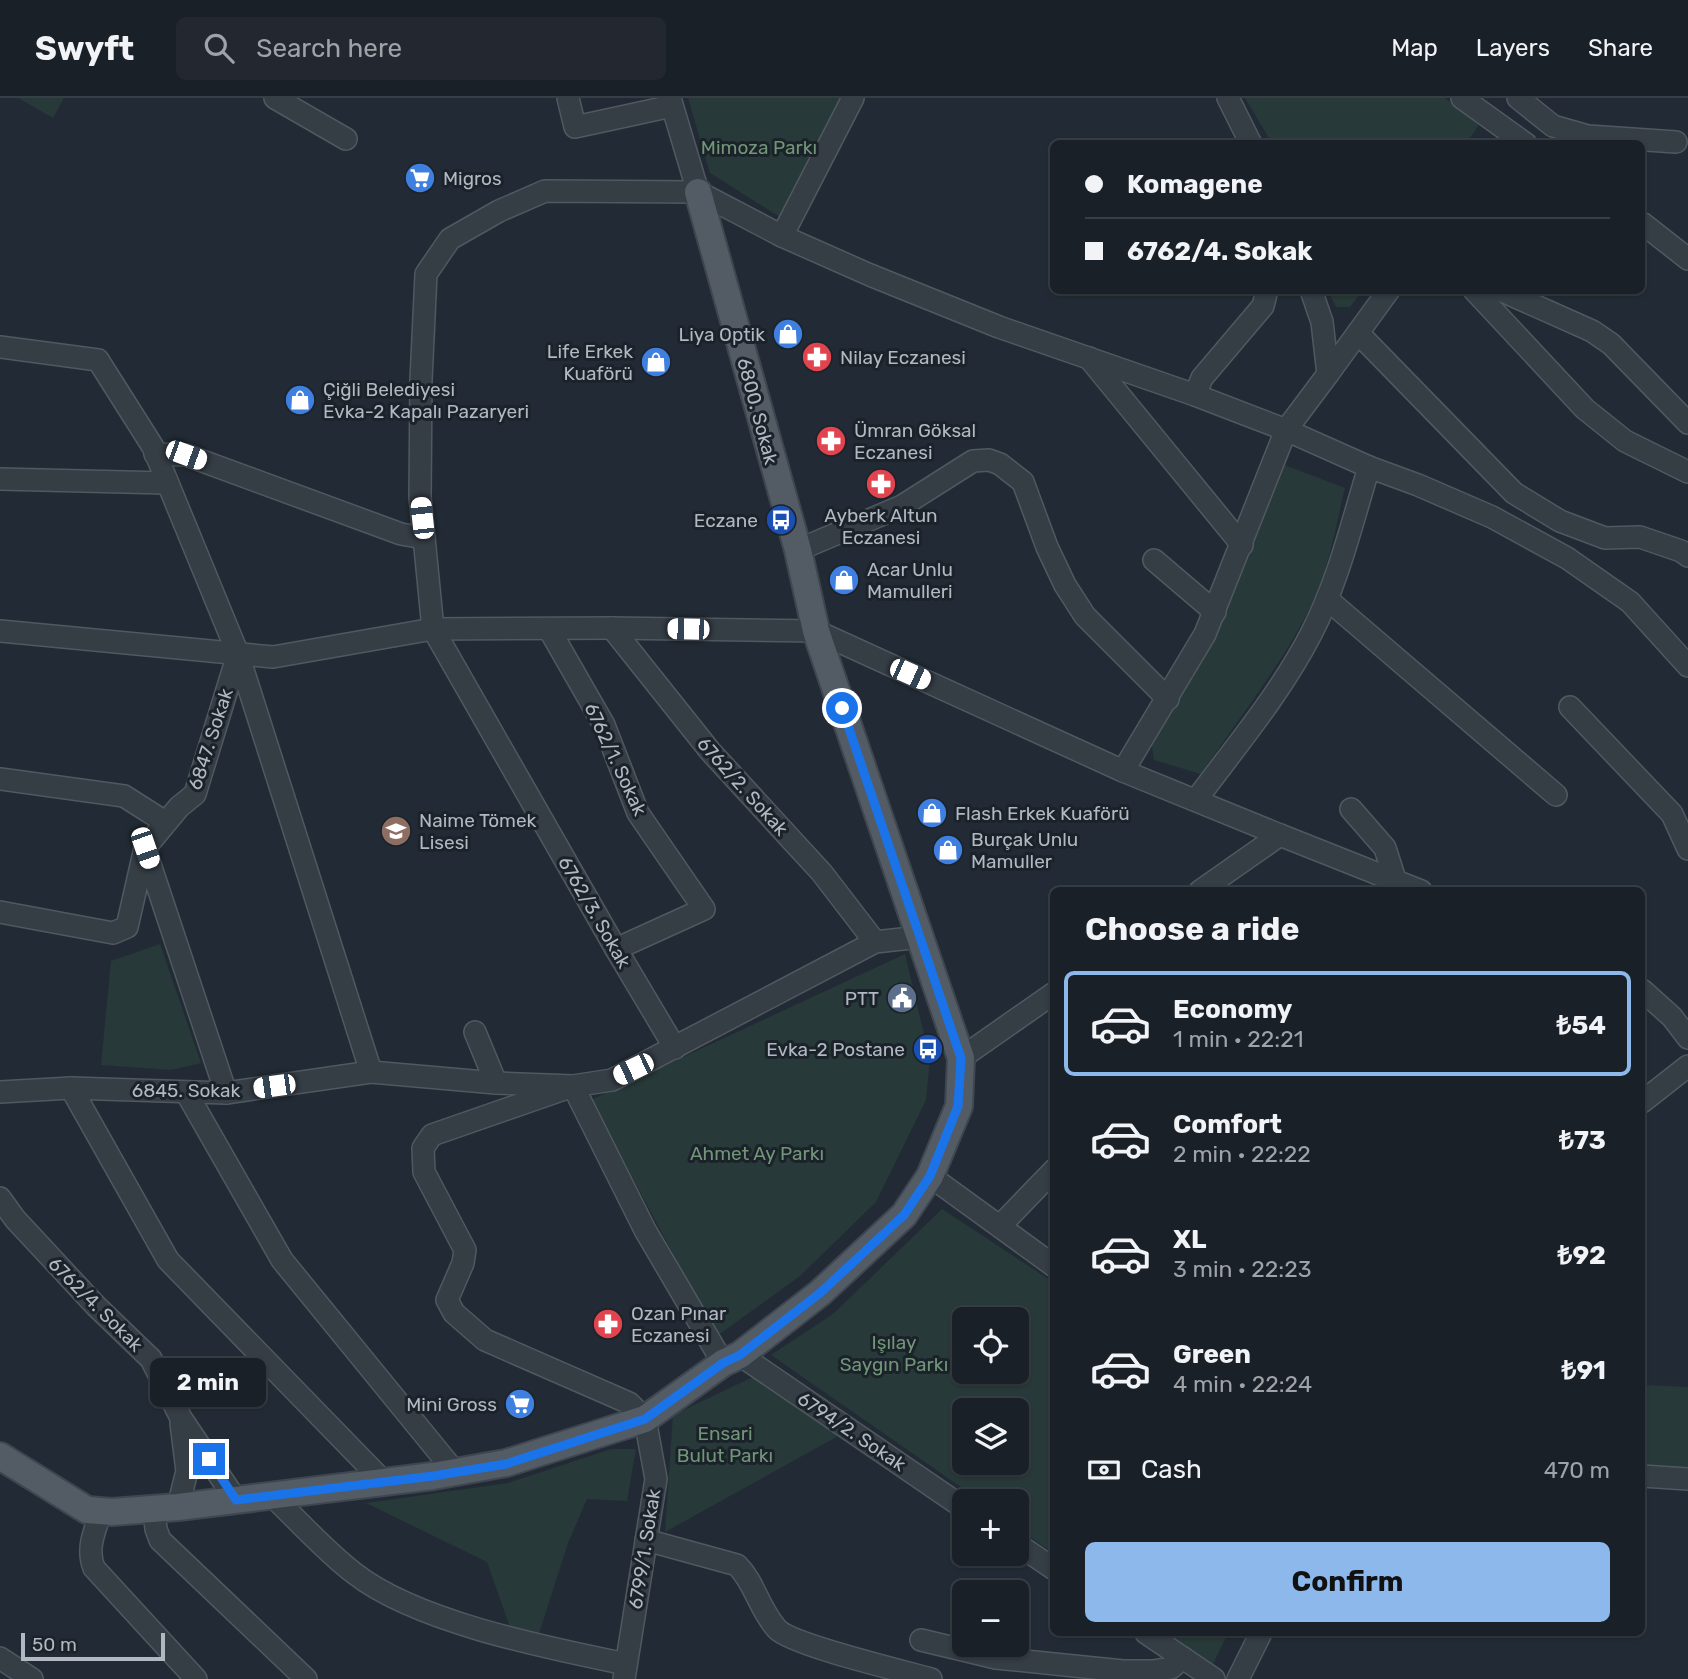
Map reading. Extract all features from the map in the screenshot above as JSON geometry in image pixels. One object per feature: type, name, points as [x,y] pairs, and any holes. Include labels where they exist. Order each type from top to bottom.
[{"type":"main road","name":"6800. Sokak","points":[[698,192],[798,550],[816,631],[961,1058]]},
{"type":"main road","points":[[0,1456],[88,1510],[166,1508],[384,1482],[506,1464],[645,1419],[732,1359],[820,1293],[904,1215],[930,1176],[958,1106],[961,1058]]},
{"type":"street","points":[[275,98],[346,139]]},
{"type":"street","points":[[568,98],[575,127],[671,102],[698,192]]},
{"type":"street","points":[[782,236],[853,98]]},
{"type":"street","points":[[1228,98],[1249,140]]},
{"type":"street","points":[[1462,98],[1503,137]]},
{"type":"street","points":[[1518,98],[1553,126],[1588,136],[1676,142]]},
{"type":"street","points":[[433,629],[420,497],[421,380],[426,274],[450,239],[499,211],[545,191],[698,192],[782,236],[870,275],[986,322],[1195,395],[1286,430],[1492,517],[1567,558],[1630,602],[1688,666]]},
{"type":"street","points":[[1645,225],[1688,259]]},
{"type":"street","points":[[1195,395],[1202,378],[1263,306],[1265,294]]},
{"type":"street","points":[[1312,294],[1322,322],[1328,373]]},
{"type":"street","points":[[1123,771],[1205,634],[1286,430],[1386,294]]},
{"type":"street","points":[[1478,294],[1585,409],[1625,441],[1688,472]]},
{"type":"street","points":[[1509,294],[1592,331],[1611,344],[1688,424]]},
{"type":"street","points":[[1358,333],[1514,493],[1560,521],[1605,538],[1640,537],[1688,556]]},
{"type":"street","points":[[0,347],[98,360],[155,454],[238,654],[371,1072]]},
{"type":"street","points":[[1089,358],[1242,545]]},
{"type":"street","points":[[155,454],[186,455],[401,534],[424,538]]},
{"type":"street","points":[[798,550],[902,506],[973,461],[989,460],[1000,464],[1024,482],[1060,576],[1085,616],[1168,699]]},
{"type":"street","points":[[1195,800],[1283,683],[1312,633],[1327,599],[1369,467]]},
{"type":"street","points":[[0,479],[166,483]]},
{"type":"street","points":[[1492,517],[1514,493]]},
{"type":"street","points":[[1154,560],[1215,612]]},
{"type":"street","points":[[1327,599],[1556,795]]},
{"type":"street","name":"6762/2. Sokak","points":[[612,628],[710,751],[822,873],[875,942]]},
{"type":"street","points":[[0,631],[273,657],[433,629],[816,631],[1123,771],[1280,835],[1392,887]]},
{"type":"street","name":"6762/3. Sokak","points":[[433,629],[616,949],[676,1048]]},
{"type":"street","name":"6762/1. Sokak","points":[[549,629],[604,725],[638,813],[704,909],[616,949]]},
{"type":"street","name":"6847. Sokak","points":[[0,912],[113,933],[127,927],[145,848],[165,822],[195,794],[238,654]]},
{"type":"street","points":[[1570,707],[1672,814],[1688,849]]},
{"type":"street","points":[[0,779],[124,796],[165,822]]},
{"type":"street","points":[[1352,809],[1385,848],[1392,887]]},
{"type":"street","points":[[1206,887],[1280,835]]},
{"type":"street","points":[[145,848],[226,1093]]},
{"type":"street","points":[[645,1419],[629,1404],[485,1340],[454,1312],[447,1300],[463,1263],[465,1250],[424,1172],[424,1148],[432,1135],[573,1086],[611,1080],[875,942],[920,937]]},
{"type":"street","points":[[1645,993],[1672,1017],[1688,1038]]},
{"type":"street","points":[[961,1058],[1050,996]]},
{"type":"street","points":[[475,1032],[496,1083]]},
{"type":"street","points":[[1645,1100],[1688,1066]]},
{"type":"street","name":"6845. Sokak","points":[[0,1092],[71,1088],[226,1093],[371,1072],[496,1083],[573,1086]]},
{"type":"street","points":[[573,1086],[645,1230],[732,1359]]},
{"type":"street","points":[[71,1088],[168,1260],[384,1482]]},
{"type":"street","points":[[186,1092],[282,1260],[455,1472]]},
{"type":"street","points":[[1000,1226],[1050,1174]]},
{"type":"street","points":[[930,1176],[1050,1263]]},
{"type":"street","name":"6762/4. Sokak","points":[[0,1198],[15,1219],[96,1306],[151,1359],[181,1418],[236,1500]]},
{"type":"street","name":"6794/2. Sokak","points":[[732,1359],[952,1500]]},
{"type":"street","name":"6762/4. Sokak","points":[[166,1508],[187,1471],[181,1418]]},
{"type":"street","name":"6799/1. Sokak","points":[[625,1672],[656,1479],[645,1419]]},
{"type":"street","points":[[1645,1476],[1688,1479]]},
{"type":"street","points":[[272,1496],[354,1574],[392,1597],[444,1618],[580,1655],[625,1672]]},
{"type":"street","points":[[166,1508],[156,1529],[160,1540],[306,1679]]},
{"type":"street","points":[[101,1511],[90,1545],[89,1556],[94,1568],[196,1679]]},
{"type":"street","points":[[646,1540],[737,1565],[746,1574],[764,1613],[779,1632],[811,1645],[931,1679]]},
{"type":"street","points":[[1029,1552],[1050,1566]]},
{"type":"street","points":[[1150,1636],[1214,1679]]},
{"type":"street","points":[[1238,1679],[1260,1636]]},
{"type":"street","points":[[921,1640],[996,1658],[1123,1671],[1171,1668],[1183,1658]]},
{"type":"street","points":[[0,1658],[32,1679]]},
{"type":"green space","points":[[18,98],[64,98],[53,118]]},
{"type":"green space","name":"Mimoza Parkı","points":[[688,98],[842,98],[780,217],[710,173]]},
{"type":"green space","points":[[1245,98],[1445,98],[1479,125],[1468,140],[1270,140]]},
{"type":"green space","points":[[1330,294],[1360,294],[1350,307],[1336,307]]},
{"type":"green space","points":[[1282,464],[1345,488],[1330,552],[1315,598],[1297,633],[1201,774],[1154,760],[1152,746],[1215,639]]},
{"type":"green space","points":[[160,944],[201,1063],[171,1070],[101,1065],[111,961]]},
{"type":"green space","name":"Ahmet Ay Parkı","points":[[905,954],[930,1059],[926,1100],[876,1202],[800,1276],[717,1336],[591,1100]]},
{"type":"green space","name":"Işılay Saygın Parkı","points":[[942,1209],[1050,1280],[1050,1551],[1029,1536],[1029,1489],[964,1489],[771,1355],[833,1314]]},
{"type":"green space","name":"Ensari Bulut Parkı","points":[[755,1376],[840,1435],[665,1532],[673,1415]]},
{"type":"green space","points":[[1645,1385],[1688,1387],[1688,1468],[1645,1465]]},
{"type":"green space","points":[[611,1449],[636,1449],[627,1501],[587,1499],[568,1543],[537,1640],[512,1633],[487,1562],[366,1503],[508,1483]]},
{"type":"green space","points":[[1171,1636],[1227,1636],[1213,1664]]},
{"type":"place","name":"Migros","points":[[420,178]]},
{"type":"place","name":"Liya Optik","points":[[788,334]]},
{"type":"place","name":"Nilay Eczanesi","points":[[817,357]]},
{"type":"place","name":"Life Erkek Kuaförü","points":[[656,362]]},
{"type":"place","name":"Çiğli Belediyesi Evka-2 Kapalı Pazaryeri","points":[[300,400]]},
{"type":"place","name":"Ümran Göksal Eczanesi","points":[[831,441]]},
{"type":"place","name":"Ayberk Altun Eczanesi","points":[[881,484]]},
{"type":"place","name":"Eczane","points":[[781,520]]},
{"type":"place","name":"Acar Unlu Mamulleri","points":[[844,580]]},
{"type":"place","name":"Flash Erkek Kuaförü","points":[[932,813]]},
{"type":"place","name":"Naime Tömek Lisesi","points":[[396,831]]},
{"type":"place","name":"Burçak Unlu Mamuller","points":[[948,850]]},
{"type":"place","name":"PTT","points":[[902,998]]},
{"type":"place","name":"Evka-2 Postane","points":[[928,1049]]},
{"type":"place","name":"Ozan Pınar Eczanesi","points":[[608,1324]]},
{"type":"place","name":"Mini Gross","points":[[520,1404]]},
{"type":"route","points":[[209,1459],[236,1500],[433,1476],[506,1464],[645,1419],[723,1363],[740,1355],[820,1293],[904,1215],[930,1176],[958,1106],[961,1058],[842,708]]}]
